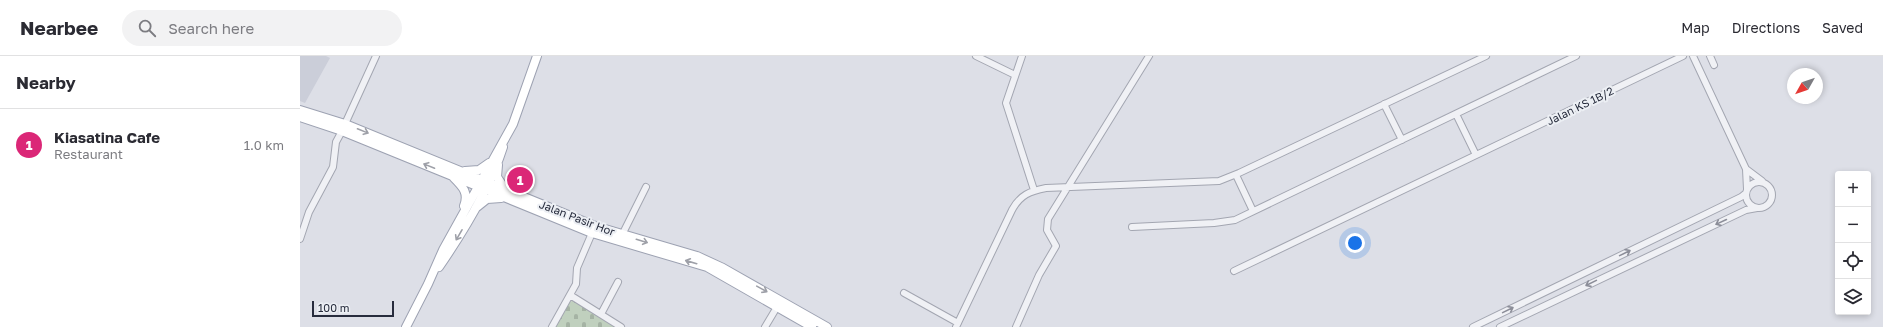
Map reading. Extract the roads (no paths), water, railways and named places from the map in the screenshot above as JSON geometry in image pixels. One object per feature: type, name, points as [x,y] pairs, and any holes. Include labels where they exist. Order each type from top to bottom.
[{"type":"main road","points":[[406,327],[428,284],[442,250],[466,215],[496,159],[522,100],[537,56]]},
{"type":"main road","name":"Jalan Pasir Hor","points":[[300,110],[458,170],[483,184],[592,232],[707,267],[812,327]]},
{"type":"main road","name":"Jalan Pasir Hor","points":[[300,117],[343,127],[450,174],[483,184]]},
{"type":"main road","points":[[458,170],[479,170],[496,159]]},
{"type":"main road","points":[[466,215],[487,199],[506,194],[497,177],[496,159]]},
{"type":"main road","points":[[450,174],[467,195],[466,215]]},
{"type":"main road","name":"Jalan Pasir Hor","points":[[506,194],[622,235],[684,252],[710,261],[827,327]]},
{"type":"street","points":[[300,239],[309,212],[333,166],[336,142],[376,56]]},
{"type":"street","points":[[976,56],[1015,75]]},
{"type":"street","points":[[1022,56],[1006,103],[1034,190]]},
{"type":"street","points":[[1016,327],[1039,275],[1056,246],[1047,230],[1048,219],[1149,56]]},
{"type":"street","points":[[904,293],[957,325],[1012,210],[1020,198],[1034,190],[1069,186],[1219,181],[1236,175],[1486,56]]},
{"type":"street","points":[[1132,227],[1214,223],[1235,220],[1576,56]]},
{"type":"street","name":"Jalan KS 1B/2","points":[[1234,272],[1675,58],[1683,56]]},
{"type":"street","points":[[1693,56],[1746,169],[1748,200],[1757,208]]},
{"type":"street","points":[[1710,56],[1714,65]]},
{"type":"street","points":[[1384,104],[1402,140]]},
{"type":"street","points":[[1456,114],[1476,155]]},
{"type":"street","points":[[1500,327],[1746,210],[1761,208],[1769,204],[1772,196],[1771,189],[1746,169]]},
{"type":"street","points":[[1236,175],[1253,211]]},
{"type":"street","points":[[1473,327],[1741,197],[1755,182],[1763,182]]},
{"type":"street","points":[[622,235],[646,187]]},
{"type":"street","points":[[552,327],[576,284],[577,268],[592,232]]},
{"type":"street","points":[[601,314],[618,282]]},
{"type":"street","points":[[570,295],[621,327]]},
{"type":"street","points":[[1540,295],[1544,306]]},
{"type":"street","points":[[765,327],[777,307]]},
{"type":"place","name":"Kiasatina Cafe","points":[[520,180]]}]
